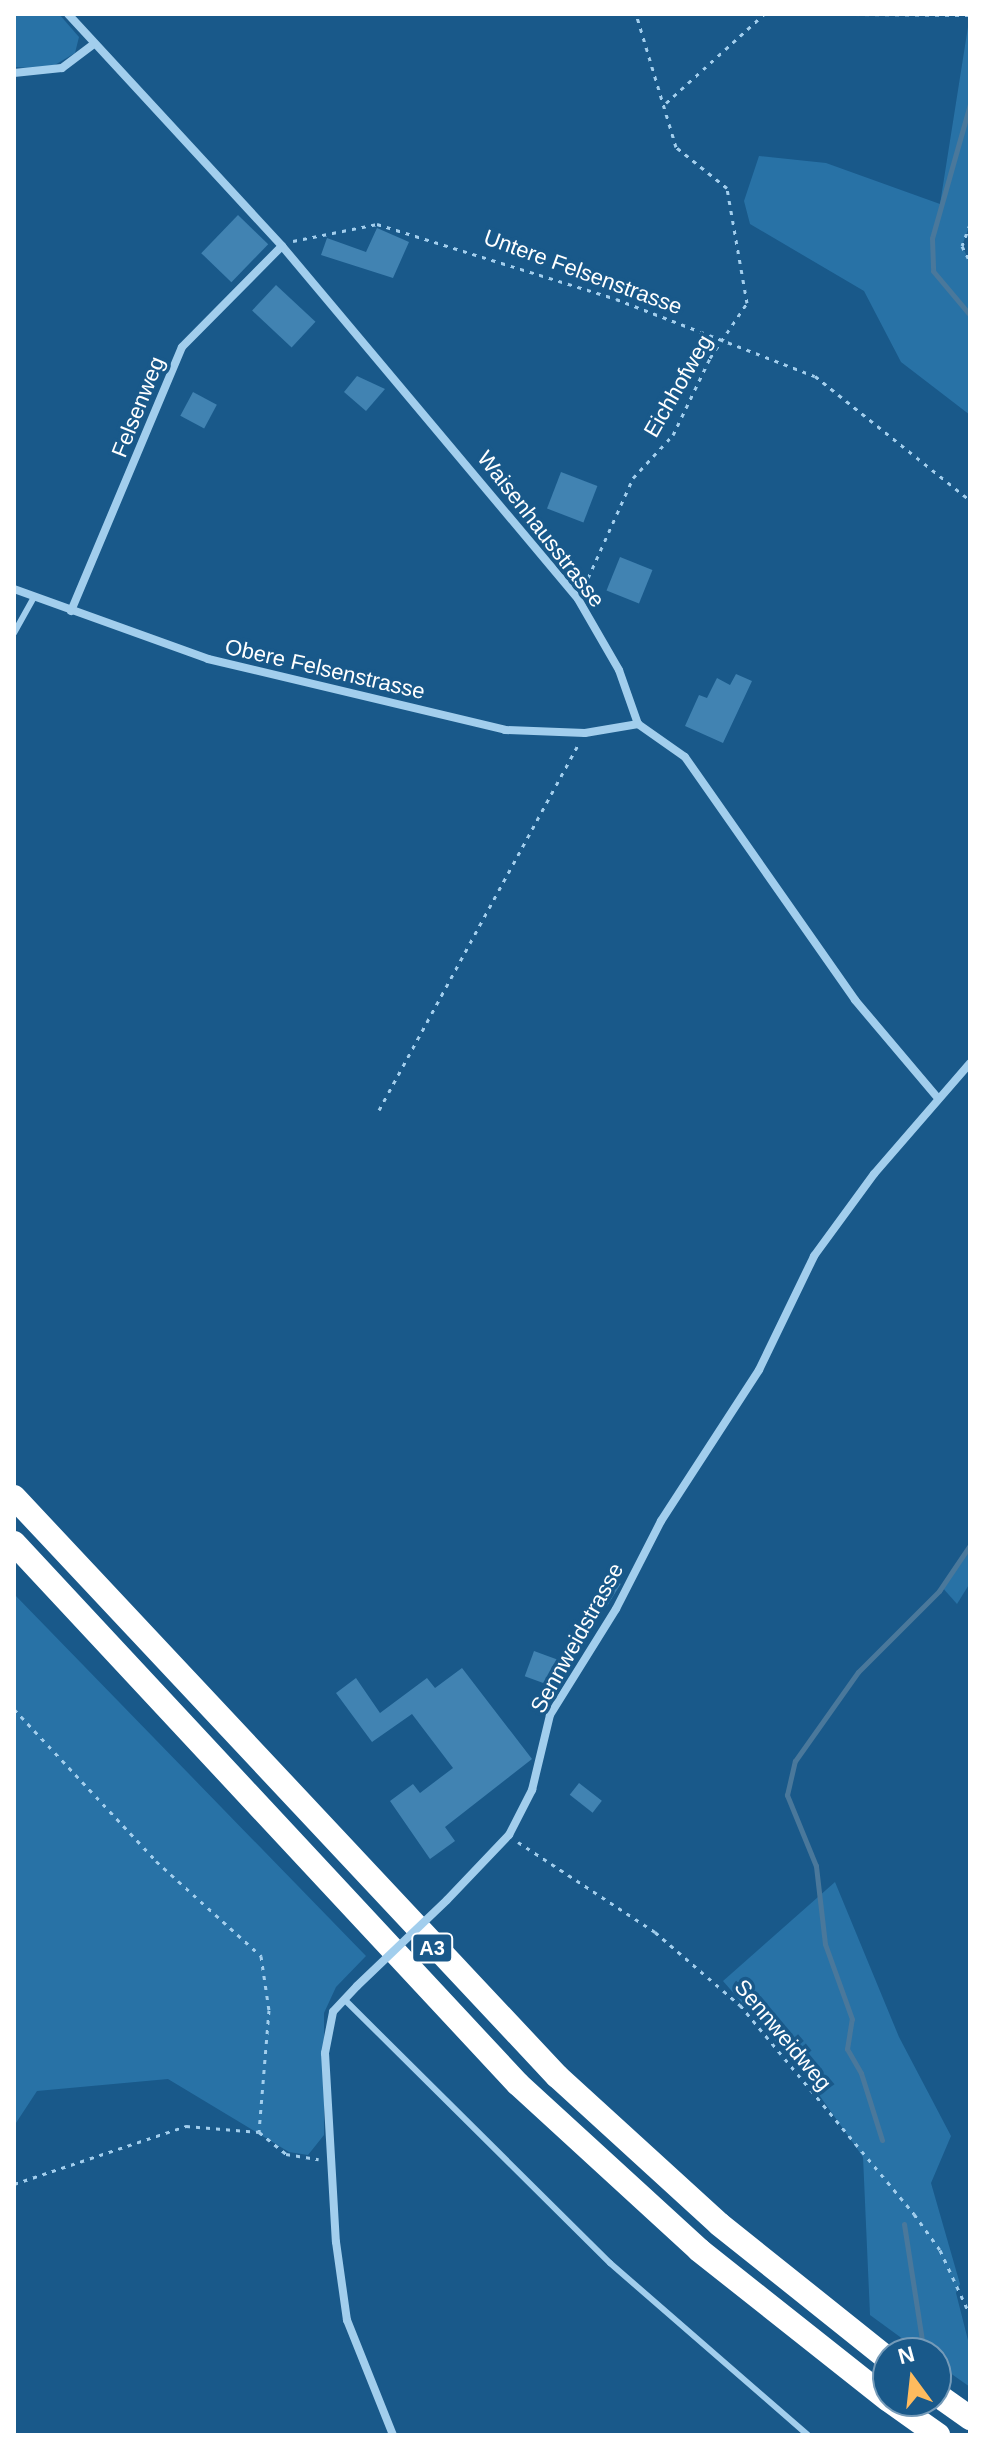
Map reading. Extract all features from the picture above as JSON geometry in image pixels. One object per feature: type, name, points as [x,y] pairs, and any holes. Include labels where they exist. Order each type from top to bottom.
[{"type":"highway","name":"A3","points":[[14,1497],[557,2076],[730,2233],[872,2346]]},
{"type":"highway","name":"A3","points":[[14,1543],[518,2084],[699,2250],[872,2387]]},
{"type":"highway","points":[[952,2405],[970,2418]]},
{"type":"highway","name":"A3","points":[[913,2417],[938,2435]]},
{"type":"street","name":"Waisenhausstrasse","points":[[68,14],[93,45],[282,246],[578,599],[619,670],[638,724]]},
{"type":"street","points":[[14,73],[62,68],[93,45]]},
{"type":"street","name":"Felsenweg","points":[[71,611],[182,347],[282,246]]},
{"type":"street","name":"Obere Felsenstrasse","points":[[14,589],[208,659],[505,730],[585,733],[638,724]]},
{"type":"street","points":[[638,724],[685,757],[855,1000],[937,1097]]},
{"type":"street","name":"Sennweidstrasse","points":[[393,2435],[341,2296],[325,2053],[333,2012],[509,1835],[532,1790],[550,1715],[616,1609],[661,1521],[759,1370],[814,1256],[937,1097],[970,1063]]},
{"type":"lane","points":[[14,633],[34,597]]},
{"type":"lane","points":[[344,1999],[610,2263],[808,2435]]},
{"type":"path","name":"Eichhofweg","points":[[578,599],[633,478],[673,435],[722,340],[747,303],[727,188],[676,147],[666,103],[636,14]]},
{"type":"path","points":[[666,103],[764,14]]},
{"type":"path","points":[[855,14],[970,15]]},
{"type":"path","name":"Untere Felsenstrasse","points":[[282,246],[377,224],[602,294],[838,389],[970,500]]},
{"type":"path","points":[[970,224],[962,246],[970,262]]},
{"type":"path","points":[[379,1110],[585,733]]},
{"type":"path","points":[[14,1709],[156,1861],[261,1956],[269,2010],[259,2132]]},
{"type":"path","name":"Sennweidweg","points":[[509,1835],[655,1932],[740,2005],[914,2214],[970,2315]]},
{"type":"path","points":[[14,2184],[186,2126],[259,2132],[286,2154],[331,2159]]},
{"type":"shaded area","points":[[14,14],[59,14],[79,37],[75,53],[48,69],[14,67]]},
{"type":"shaded area","points":[[970,14],[970,224],[962,246],[970,262],[970,415],[901,362],[864,291],[750,224],[744,201],[759,156],[826,163],[940,204]]},
{"type":"shaded area","points":[[970,1548],[970,1583],[957,1604],[941,1586]]},
{"type":"shaded area","points":[[14,1594],[366,1956],[336,1987],[324,2013],[324,2135],[308,2155],[289,2152],[168,2079],[37,2091],[14,2126]]},
{"type":"shaded area","points":[[835,1882],[899,2037],[951,2136],[931,2183],[960,2284],[956,2293],[970,2348],[970,2387],[952,2374],[952,2337],[900,2337],[870,2315],[863,2157],[805,2075],[723,1981]]},
{"type":"building","points":[[238,215],[268,244],[231,282],[201,253]]},
{"type":"building","points":[[377,228],[409,242],[393,278],[321,255],[327,238],[366,252]]},
{"type":"building","points":[[276,285],[315,322],[292,347],[252,311]]},
{"type":"building","points":[[357,376],[385,389],[366,411],[344,392]]},
{"type":"building","points":[[193,392],[217,405],[204,429],[180,416]]},
{"type":"building","points":[[561,472],[597,486],[583,522],[547,508]]},
{"type":"building","points":[[620,557],[652,570],[639,603],[607,590]]},
{"type":"building","points":[[736,674],[752,681],[723,743],[685,726],[699,695],[707,698],[717,678],[730,685]]},
{"type":"building","points":[[608,1576],[621,1584],[607,1606],[594,1598]]},
{"type":"building","points":[[534,1651],[561,1661],[552,1686],[525,1676]]},
{"type":"building","points":[[462,1668],[532,1759],[445,1827],[455,1841],[430,1859],[390,1801],[413,1784],[420,1793],[453,1768],[412,1714],[372,1742],[336,1693],[356,1678],[380,1713],[427,1678],[435,1688]]},
{"type":"building","points":[[579,1783],[602,1801],[593,1813],[570,1795]]},
{"type":"waterway","points":[[970,104],[932,238],[933,271],[970,315]]},
{"type":"waterway","points":[[882,2140],[861,2073],[847,2049],[852,2019],[825,1944],[816,1866],[787,1795],[795,1761],[858,1672],[939,1591],[970,1545]]},
{"type":"waterway","points":[[904,2224],[922,2337]]}]
